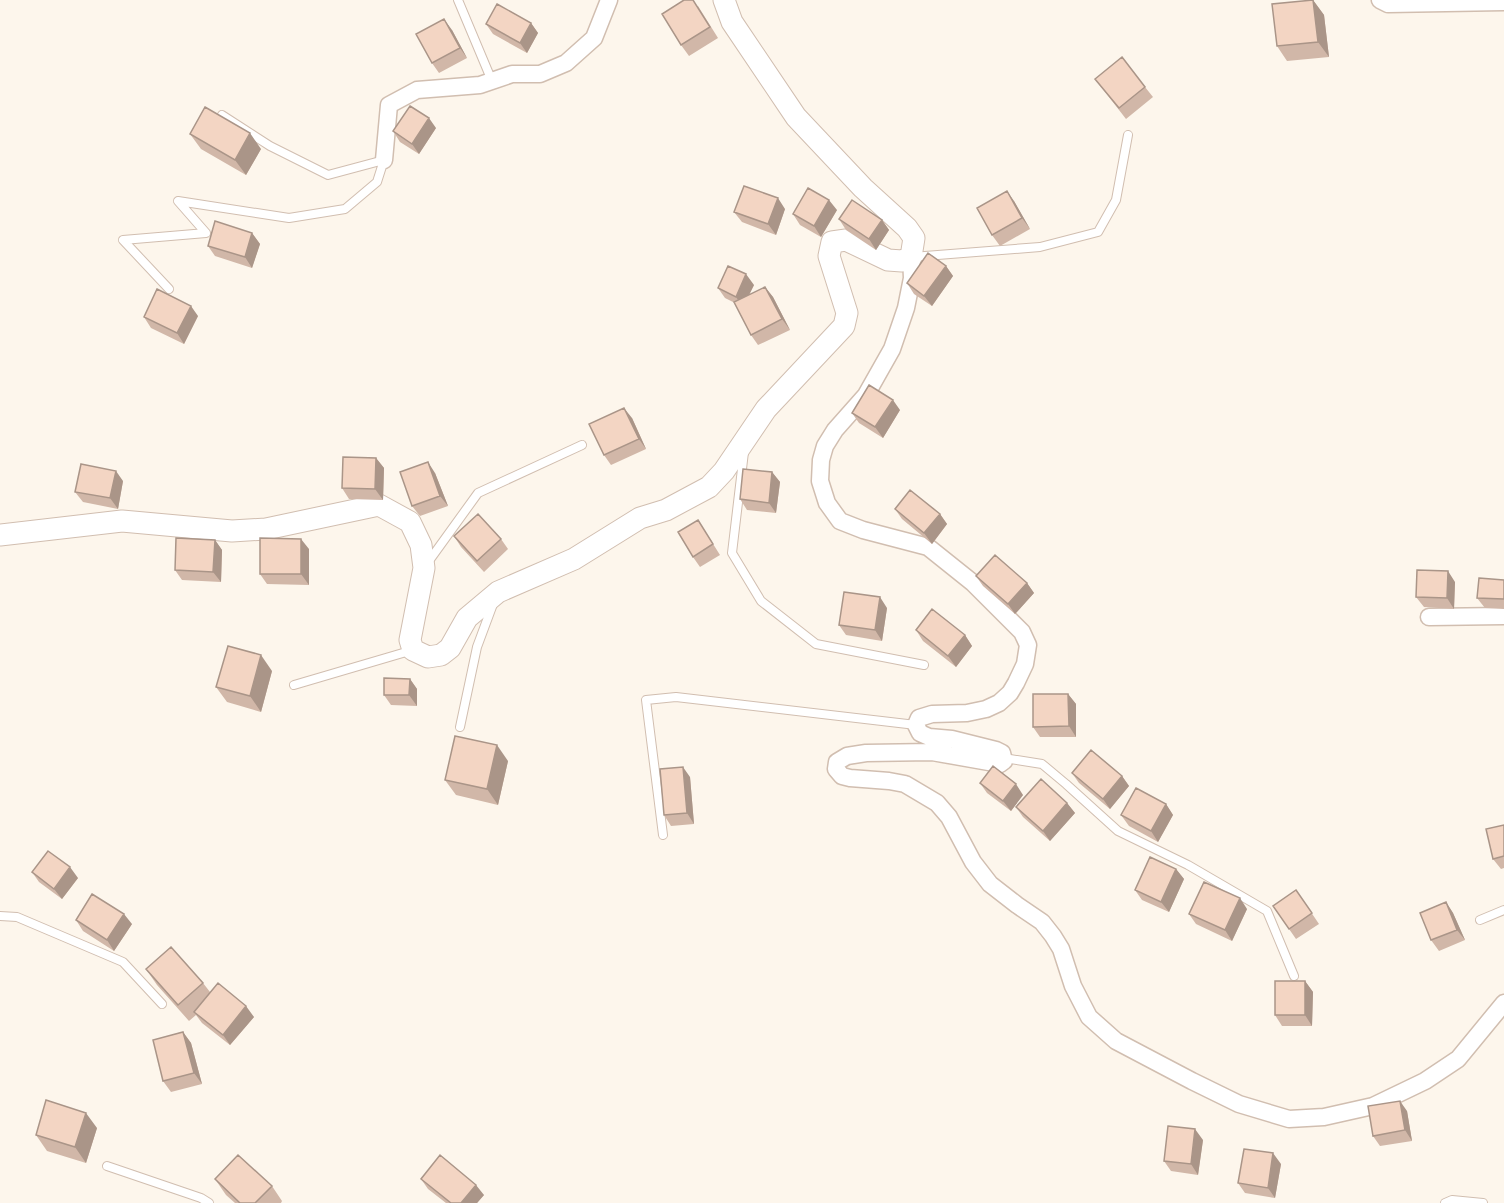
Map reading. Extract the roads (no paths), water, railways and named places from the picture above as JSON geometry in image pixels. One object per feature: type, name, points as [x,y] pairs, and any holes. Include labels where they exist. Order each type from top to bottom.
[{"type":"street","points":[[384,160],[389,105],[417,90],[480,85],[512,74],[540,74],[566,63],[594,38],[609,0]]},
{"type":"street","points":[[724,0],[732,22],[796,117],[863,188],[907,228],[914,238],[911,257],[912,278],[906,308],[892,349],[866,395],[835,430],[825,446],[821,460],[820,482],[827,503],[840,521],[863,530],[928,547],[974,583],[1022,632],[1028,645],[1025,664],[1016,684],[999,703],[986,709],[967,713],[932,714],[919,718],[916,724],[920,733],[929,737],[996,750],[1002,753],[1004,758],[1000,764],[932,752],[866,753],[847,756],[837,762],[836,769],[842,776],[850,778],[905,784],[937,803],[948,817],[972,862],[990,884],[1042,922],[1053,936],[1073,986],[1089,1017],[1116,1041],[1239,1104],[1289,1119],[1324,1117],[1373,1106],[1425,1081],[1458,1059],[1504,1003]]},
{"type":"street","points":[[1380,0],[1388,4],[1504,2]]},
{"type":"street","points":[[0,535],[122,522],[232,531],[266,530],[379,505],[410,522],[421,545],[424,568],[410,640],[414,650],[428,657],[441,655],[450,648],[467,618],[498,592],[574,559],[640,518],[666,510],[709,487],[724,471],[766,409],[844,326],[847,313],[829,256],[832,242],[846,240],[888,260],[902,261],[911,257]]},
{"type":"street","points":[[1429,617],[1504,616]]},
{"type":"lane","points":[[458,0],[492,81]]},
{"type":"lane","points":[[222,115],[270,146],[328,176],[384,160]]},
{"type":"lane","points":[[911,257],[1040,247],[1098,232],[1116,200],[1128,135]]},
{"type":"lane","points":[[169,289],[123,240],[206,233],[178,201],[289,218],[345,209],[377,182],[384,160]]},
{"type":"lane","points":[[746,439],[732,553],[761,601],[816,644],[924,665]]},
{"type":"lane","points":[[424,568],[478,493],[582,445]]},
{"type":"lane","points":[[460,726],[477,647],[498,592]]},
{"type":"lane","points":[[294,685],[414,650]]},
{"type":"lane","points":[[663,835],[646,700],[676,697],[916,724]]},
{"type":"lane","points":[[1004,758],[1042,764],[1118,831],[1188,864],[1267,911],[1294,976]]},
{"type":"lane","points":[[1479,920],[1504,910]]},
{"type":"lane","points":[[0,916],[17,917],[123,962],[162,1004]]},
{"type":"lane","points":[[106,1166],[210,1203]]},
{"type":"lane","points":[[1444,1203],[1452,1200],[1483,1203]]}]
